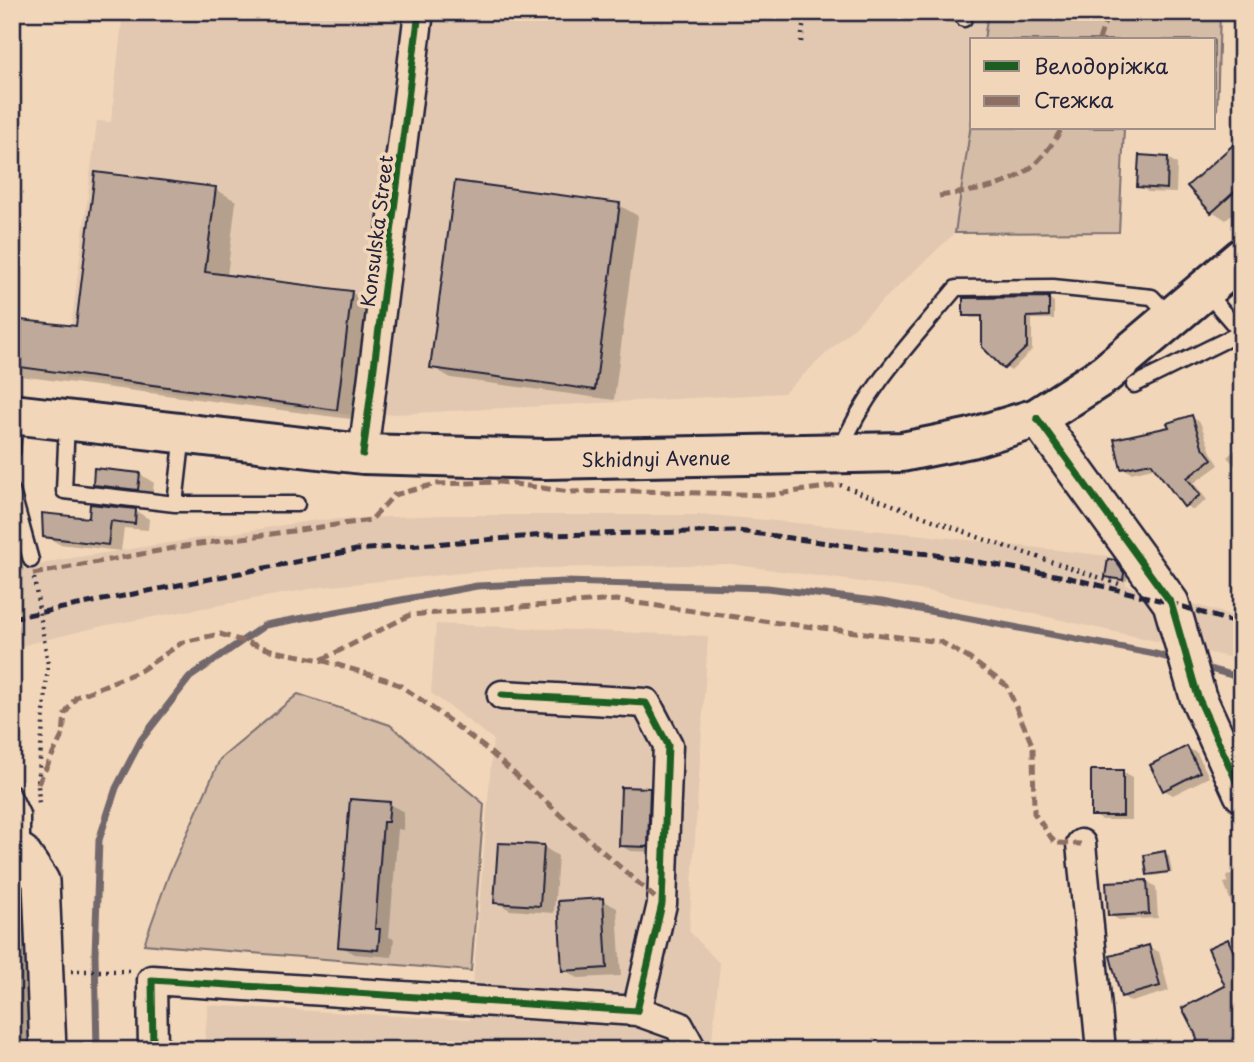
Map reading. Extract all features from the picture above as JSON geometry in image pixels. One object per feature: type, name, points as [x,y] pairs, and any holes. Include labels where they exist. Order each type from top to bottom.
[{"type":"main road","name":"Skhidnyi Avenue","points":[[13,414],[363,454],[546,460],[902,452],[971,438],[1037,418],[1105,374],[1242,258]]},
{"type":"street","name":"Konsulska Street","points":[[363,454],[419,12]]},
{"type":"street","points":[[1037,418],[1171,603],[1198,697],[1242,794]]},
{"type":"street","points":[[502,695],[646,703],[668,745],[662,904],[637,1011]]},
{"type":"street","points":[[1081,844],[1101,1050]]},
{"type":"street","points":[[25,861],[48,1050]]},
{"type":"street","points":[[153,1050],[152,980],[637,1011],[679,1026],[692,1050]]},
{"type":"lane","points":[[839,453],[850,424],[863,402],[956,288],[1053,287],[1152,297],[1171,317]]},
{"type":"lane","points":[[1134,385],[1242,333],[1204,289]]},
{"type":"lane","points":[[12,452],[13,414]]},
{"type":"lane","points":[[67,420],[64,491],[175,505],[297,504]]},
{"type":"lane","points":[[175,505],[183,433]]},
{"type":"lane","points":[[12,491],[31,559]]},
{"type":"lane","points":[[12,793],[22,814],[25,861]]},
{"type":"path","points":[[801,42],[804,12]]},
{"type":"path","points":[[839,453],[841,485],[983,539],[1130,589]]},
{"type":"path","points":[[31,559],[48,664],[38,785],[39,812]]},
{"type":"path","points":[[83,971],[119,971]]},
{"type":"shaded area","points":[[123,12],[988,12],[984,38],[970,38],[970,130],[955,233],[784,393],[357,416],[65,378],[97,121],[111,122]]},
{"type":"shaded area","points":[[988,12],[1220,12],[1217,111],[1216,38],[984,38]]},
{"type":"shaded area","points":[[970,130],[1124,130],[1119,232],[955,233]]},
{"type":"shaded area","points":[[444,515],[710,515],[1117,557],[1127,561],[1126,585],[1242,618],[1242,660],[934,592],[730,564],[502,569],[321,587],[102,626],[12,648],[12,562],[16,571],[59,560],[317,520]]},
{"type":"shaded area","points":[[436,624],[708,636],[689,931],[720,964],[711,1050],[204,1050],[208,1005],[470,1020],[493,739],[431,693]]},
{"type":"shaded area","points":[[298,694],[390,725],[484,804],[471,971],[144,944],[169,874],[220,759]]},
{"type":"shaded area","points":[[12,863],[32,884],[38,1050],[12,1050]]},
{"type":"building","points":[[1242,137],[1242,185],[1211,213],[1187,186]]},
{"type":"building","points":[[1139,155],[1168,157],[1167,189],[1137,187]]},
{"type":"building","points":[[95,172],[216,187],[205,272],[352,291],[337,410],[12,366],[12,319],[76,326]]},
{"type":"building","points":[[455,181],[620,203],[595,390],[430,368]]},
{"type":"building","points":[[1049,297],[1049,316],[1027,317],[1027,347],[1004,369],[982,347],[982,316],[963,316],[963,298]]},
{"type":"building","points":[[1192,415],[1202,446],[1212,459],[1187,478],[1200,495],[1184,507],[1151,463],[1121,469],[1114,439],[1169,427],[1167,423]]},
{"type":"building","points":[[94,468],[140,473],[138,490],[93,485]]},
{"type":"building","points":[[90,504],[136,509],[135,524],[111,521],[108,545],[43,537],[42,513],[89,518]]},
{"type":"building","points":[[1108,559],[1115,560],[1124,573],[1123,580],[1105,577]]},
{"type":"building","points":[[1187,746],[1200,772],[1163,791],[1150,765]]},
{"type":"building","points":[[1091,770],[1123,770],[1123,816],[1091,816]]},
{"type":"building","points":[[621,787],[650,788],[648,847],[619,846]]},
{"type":"building","points":[[350,799],[390,802],[388,822],[383,822],[375,929],[380,929],[378,950],[338,947]]},
{"type":"building","points":[[498,843],[544,845],[540,906],[494,903]]},
{"type":"building","points":[[1165,851],[1169,872],[1147,875],[1144,855]]},
{"type":"building","points":[[1147,880],[1149,914],[1108,916],[1106,882]]},
{"type":"building","points":[[603,898],[607,968],[562,971],[558,901]]},
{"type":"building","points":[[1228,939],[1242,971],[1242,1050],[1200,1050],[1195,1033],[1182,1008],[1225,986],[1208,948]]},
{"type":"building","points":[[1149,945],[1160,986],[1121,997],[1110,956]]},
{"type":"waterway","points":[[97,1050],[95,954],[99,840],[116,788],[141,740],[190,677],[265,625],[477,586],[565,582],[767,588],[882,602],[1177,660]]},
{"type":"waterway","points":[[1199,666],[1242,678]]},
{"type":"railway","points":[[12,618],[356,550],[547,535],[738,531],[930,554],[1066,577],[1171,603],[1242,625]]},
{"type":"marked path","points":[[1100,38],[1108,12]]},
{"type":"marked path","points":[[939,196],[979,190],[1011,180],[1037,161],[1061,130]]},
{"type":"marked path","points":[[33,574],[185,546],[371,520],[394,495],[436,484],[500,482],[570,492],[771,495],[840,485]]},
{"type":"marked path","points":[[38,784],[63,734],[65,714],[76,697],[140,671],[183,642],[220,634],[274,651],[321,660],[410,615],[616,600],[941,642],[1007,686],[1033,747],[1034,813],[1055,843],[1081,844]]},
{"type":"marked path","points":[[321,660],[385,679],[423,701],[484,747],[662,904]]},
{"type":"cycle path","points":[[363,454],[419,12]]},
{"type":"cycle path","points":[[1037,418],[1171,603],[1198,697],[1242,794]]},
{"type":"cycle path","points":[[153,1050],[152,980],[637,1011],[662,904],[668,745],[646,703],[502,695]]}]
